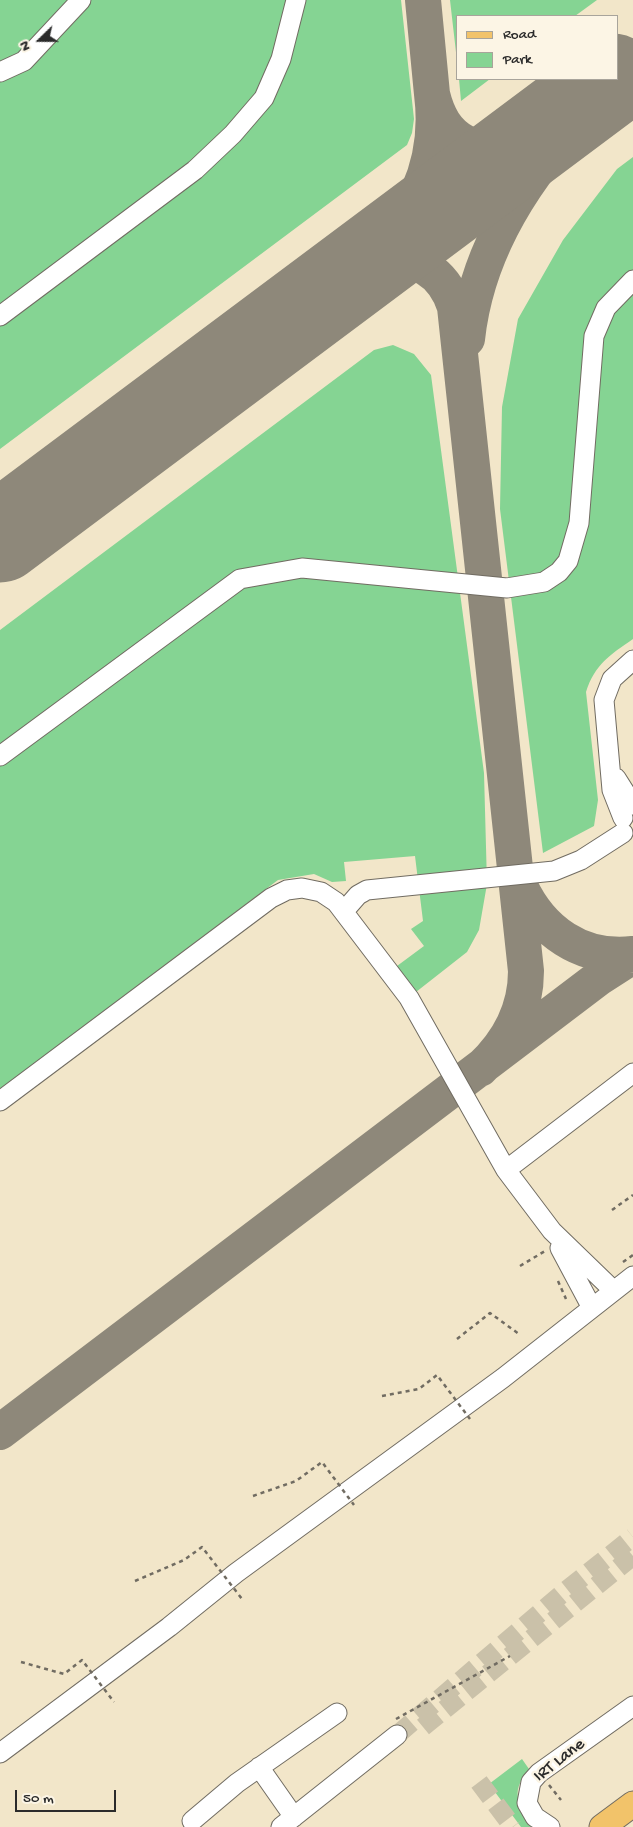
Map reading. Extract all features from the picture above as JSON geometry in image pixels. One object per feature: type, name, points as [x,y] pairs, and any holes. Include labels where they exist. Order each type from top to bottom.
[{"type":"main road","points":[[601,1827],[633,1804]]},
{"type":"street","points":[[0,72],[24,61],[38,49],[81,0]]},
{"type":"street","points":[[0,316],[195,170],[233,134],[264,98],[281,59],[296,0]]},
{"type":"street","points":[[0,756],[240,578],[302,568],[507,588],[544,582],[558,572],[568,561],[579,523],[594,336],[606,308],[633,280]]},
{"type":"street","points":[[344,910],[358,895],[367,890],[560,870],[608,845],[629,822],[612,790],[604,700],[612,679],[633,660]]},
{"type":"street","points":[[0,1101],[279,893],[296,888],[314,889],[330,896],[344,910],[409,998],[506,1170],[552,1231],[614,1291]]},
{"type":"street","points":[[506,1170],[633,1073]]},
{"type":"street","points":[[552,1231],[592,1308]]},
{"type":"street","points":[[0,1753],[169,1627],[236,1573],[496,1383],[633,1276]]},
{"type":"street","name":"IRT Lane","points":[[550,1827],[535,1817],[527,1803],[531,1782],[539,1773],[633,1706]]},
{"type":"street","points":[[192,1822],[237,1783],[337,1713]]},
{"type":"street","points":[[259,1767],[272,1787],[290,1824],[399,1735]]},
{"type":"street","points":[[237,1783],[272,1787]]},
{"type":"path","points":[[612,1210],[633,1195]]},
{"type":"path","points":[[520,1266],[544,1249],[548,1258]]},
{"type":"path","points":[[555,1274],[566,1299]]},
{"type":"path","points":[[457,1339],[490,1313],[519,1334]]},
{"type":"path","points":[[382,1396],[419,1389],[437,1375],[470,1419]]},
{"type":"path","points":[[253,1496],[296,1481],[322,1462],[354,1505]]},
{"type":"path","points":[[135,1581],[184,1560],[202,1547],[242,1599]]},
{"type":"path","points":[[399,1735],[393,1720],[510,1656]]},
{"type":"path","points":[[21,1662],[64,1674],[82,1660],[114,1702]]},
{"type":"green space","points":[[0,0],[401,0],[414,119],[412,133],[407,145],[0,449]]},
{"type":"green space","points":[[450,0],[597,0],[576,15],[456,15],[456,52]]},
{"type":"green space","points":[[459,80],[489,80],[461,101]]},
{"type":"green space","points":[[633,157],[633,639],[604,661],[594,674],[586,692],[598,800],[594,826],[543,853],[500,509],[502,407],[518,319],[563,240],[617,169]]},
{"type":"green space","points":[[393,345],[414,354],[431,375],[484,773],[487,884],[479,930],[467,952],[416,992],[397,966],[424,946],[411,929],[423,921],[415,856],[344,862],[346,881],[332,882],[314,874],[278,880],[0,1089],[0,630],[374,350]]},
{"type":"green space","points":[[522,1759],[529,1769],[519,1786],[518,1799],[538,1827],[521,1827],[489,1784]]},
{"type":"taxiway","points":[[423,0],[432,94]]},
{"type":"taxiway","points":[[356,269],[376,252],[393,233],[407,213],[418,192],[427,169],[432,145],[434,120],[432,94],[443,123],[453,134],[466,143],[479,148],[492,149],[515,145],[526,139],[610,80]]},
{"type":"taxiway","points":[[467,339],[472,308],[480,278],[504,221],[538,169],[578,121]]},
{"type":"taxiway","points":[[310,305],[365,268],[395,260],[410,261],[426,268],[444,285],[455,307],[526,971],[523,999],[514,1025],[499,1048],[480,1069]]},
{"type":"taxiway","points":[[520,886],[539,916],[551,929],[565,939],[580,947],[596,952],[614,955],[633,954]]},
{"type":"taxiway","points":[[0,1432],[600,977],[633,956]]},
{"type":"runway","points":[[0,537],[612,80]]},
{"type":"tunnel","points":[[397,1735],[563,1593],[633,1537]]},
{"type":"tunnel","points":[[423,1727],[633,1556]]},
{"type":"tunnel","points":[[479,1782],[513,1827]]}]
